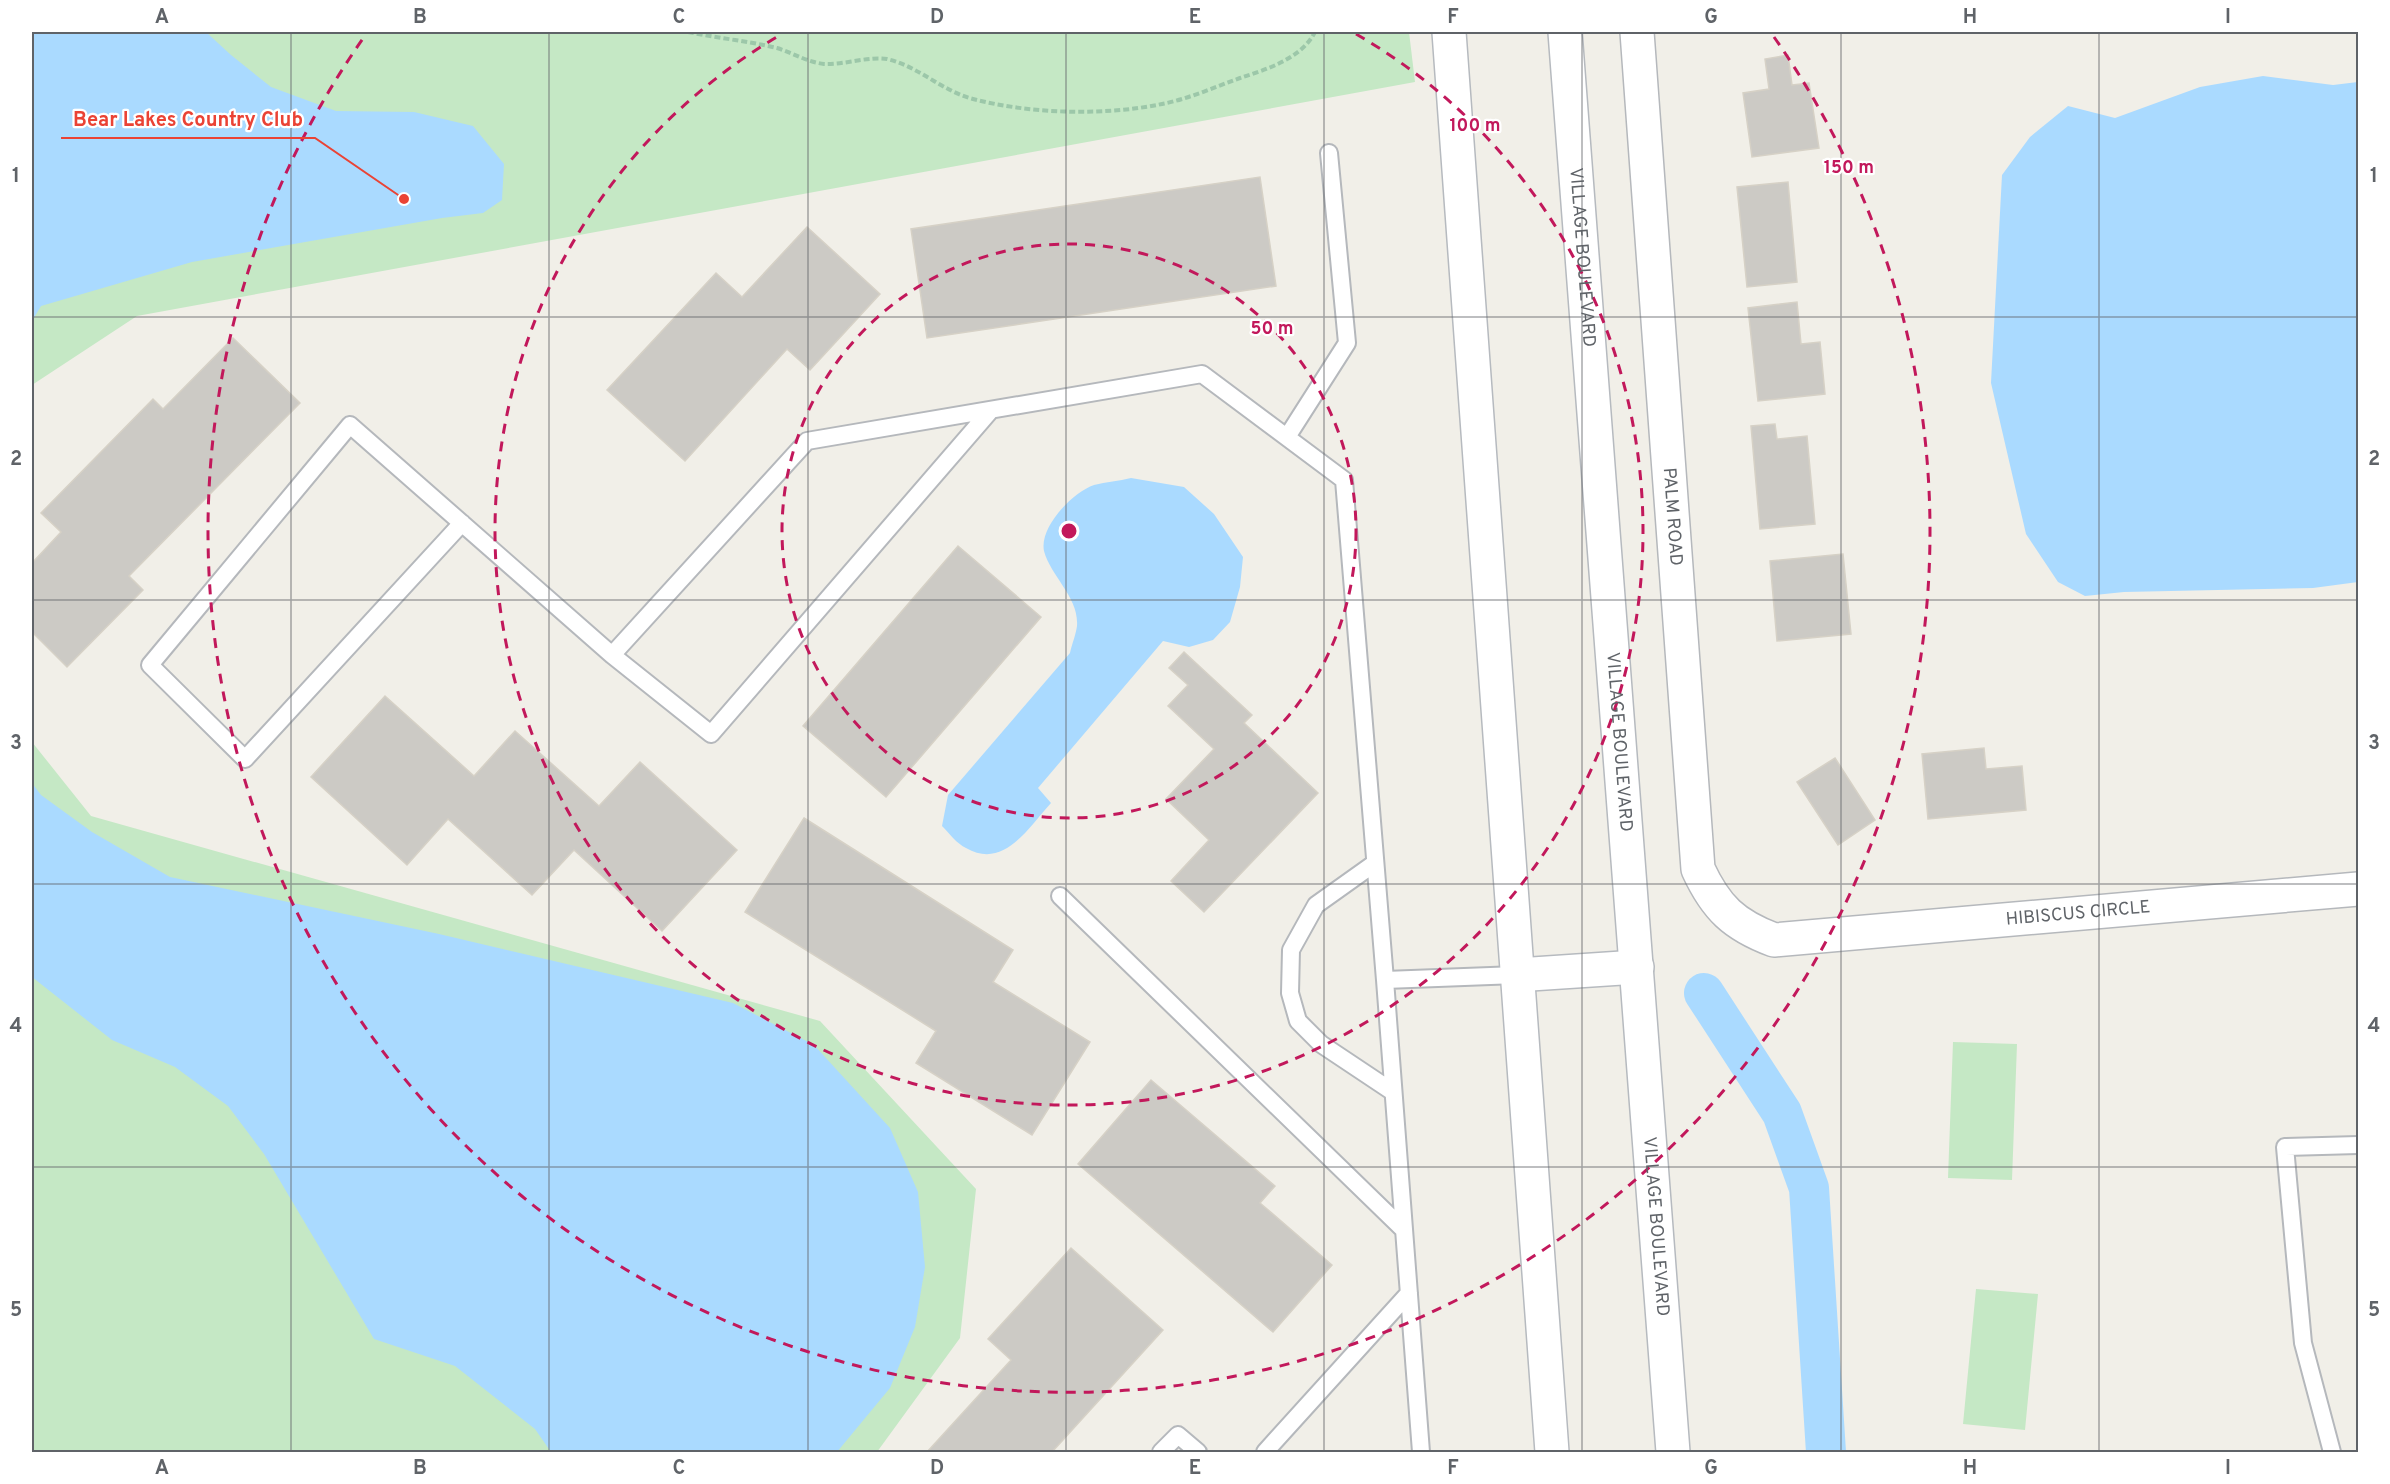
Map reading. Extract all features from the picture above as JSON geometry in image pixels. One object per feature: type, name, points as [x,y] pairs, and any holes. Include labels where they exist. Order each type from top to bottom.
[{"type":"street","points":[[1449,32],[1552,1452]]},
{"type":"street","name":"VILLAGE BOULEVARD","points":[[1565,32],[1673,1452]]},
{"type":"street","name":"PALM ROAD","points":[[1637,32],[1698,869],[1709,894],[1727,915],[1749,931],[1774,940],[1798,938]]},
{"type":"street","name":"HIBISCUS CIRCLE","points":[[1798,938],[2358,889]]},
{"type":"street","points":[[1517,975],[1636,967]]},
{"type":"lane","points":[[1287,437],[1347,344],[1329,153]]},
{"type":"lane","points":[[612,655],[807,441],[1202,374],[1344,480],[1421,1452]]},
{"type":"lane","points":[[462,523],[245,759],[150,665],[350,425],[462,523],[612,655],[711,734],[991,410]]},
{"type":"lane","points":[[1375,863],[1316,905],[1291,950],[1290,993],[1298,1021],[1321,1044],[1394,1092]]},
{"type":"lane","points":[[1060,896],[1404,1230]]},
{"type":"lane","points":[[1385,980],[1517,975]]},
{"type":"lane","points":[[2332,1452],[2302,1343],[2285,1147],[2358,1145]]},
{"type":"lane","points":[[1265,1452],[1409,1293]]},
{"type":"lane","points":[[1161,1452],[1178,1435],[1198,1452]]},
{"type":"path","points":[[688,32],[780,49],[802,59],[824,64],[884,59],[907,67],[950,92],[974,100],[1052,111],[1096,111],[1165,104],[1282,62],[1301,50],[1315,32]]},
{"type":"green space","points":[[32,32],[1409,32],[1415,82],[137,316],[32,385]]},
{"type":"green space","points":[[32,742],[91,816],[820,1021],[976,1189],[960,1338],[877,1452],[32,1452]]},
{"type":"green space","points":[[1953,1042],[2017,1044],[2012,1180],[1948,1178]]},
{"type":"green space","points":[[1976,1289],[2038,1294],[2025,1430],[1963,1424]]},
{"type":"water","points":[[32,32],[206,32],[271,87],[336,111],[414,112],[473,126],[504,164],[502,200],[483,213],[442,218],[192,262],[41,306],[32,321]]},
{"type":"water","points":[[2263,76],[2333,85],[2358,82],[2358,582],[2313,588],[2124,592],[2085,596],[2058,582],[2026,534],[1991,383],[2002,175],[2030,137],[2068,106],[2115,118],[2200,87]]},
{"type":"water","points":[[1131,478],[1184,487],[1214,514],[1243,557],[1240,587],[1230,622],[1213,640],[1189,647],[1163,641],[1038,788],[1051,803],[1024,834],[1004,850],[992,854],[966,848],[942,826],[948,795],[1070,653],[1076,632],[1074,606],[1052,570],[1044,551],[1047,532],[1059,512],[1086,489],[1094,485]]},
{"type":"water","points":[[32,783],[41,795],[92,832],[170,877],[439,934],[733,1003],[814,1045],[890,1128],[918,1192],[925,1267],[915,1327],[890,1388],[837,1452],[551,1452],[535,1429],[455,1366],[374,1339],[264,1154],[228,1106],[175,1067],[112,1040],[32,977]]},
{"type":"building","points":[[1788,55],[1792,85],[1809,83],[1819,148],[1752,157],[1743,93],[1769,89],[1765,59]]},
{"type":"building","points":[[1260,177],[1276,286],[927,338],[911,229]]},
{"type":"building","points":[[1788,182],[1797,282],[1747,287],[1737,187]]},
{"type":"building","points":[[807,227],[880,294],[810,370],[787,349],[685,461],[607,390],[716,273],[742,297]]},
{"type":"building","points":[[1797,302],[1801,344],[1820,342],[1825,394],[1758,401],[1748,308]]},
{"type":"building","points":[[233,338],[300,403],[129,576],[143,590],[67,667],[32,632],[32,563],[61,532],[41,513],[153,399],[163,409]]},
{"type":"building","points":[[1775,424],[1777,439],[1807,436],[1815,524],[1760,529],[1751,426]]},
{"type":"building","points":[[958,546],[1041,617],[886,797],[803,726]]},
{"type":"building","points":[[1843,554],[1851,634],[1777,641],[1770,561]]},
{"type":"building","points":[[1184,652],[1252,715],[1244,723],[1318,793],[1204,912],[1171,881],[1209,840],[1166,799],[1214,749],[1168,706],[1188,685],[1169,668]]},
{"type":"building","points":[[385,696],[474,776],[515,731],[599,806],[640,762],[737,850],[662,931],[574,850],[532,895],[448,819],[407,865],[311,777]]},
{"type":"building","points":[[1984,748],[1986,769],[2022,766],[2026,810],[1928,819],[1922,754]]},
{"type":"building","points":[[1835,758],[1875,820],[1838,845],[1797,782]]},
{"type":"building","points":[[804,818],[1013,950],[993,982],[1090,1042],[1032,1135],[916,1063],[936,1031],[745,912]]},
{"type":"building","points":[[1151,1080],[1275,1186],[1260,1203],[1332,1265],[1273,1332],[1078,1164]]},
{"type":"building","points":[[1071,1248],[1163,1330],[1052,1452],[927,1452],[1011,1360],[988,1339]]},
{"type":"waterway","points":[[1704,993],[1782,1113],[1809,1188],[1826,1452]]},
{"type":"place","name":"Bear Lakes Country Club","points":[[404,199]]}]
